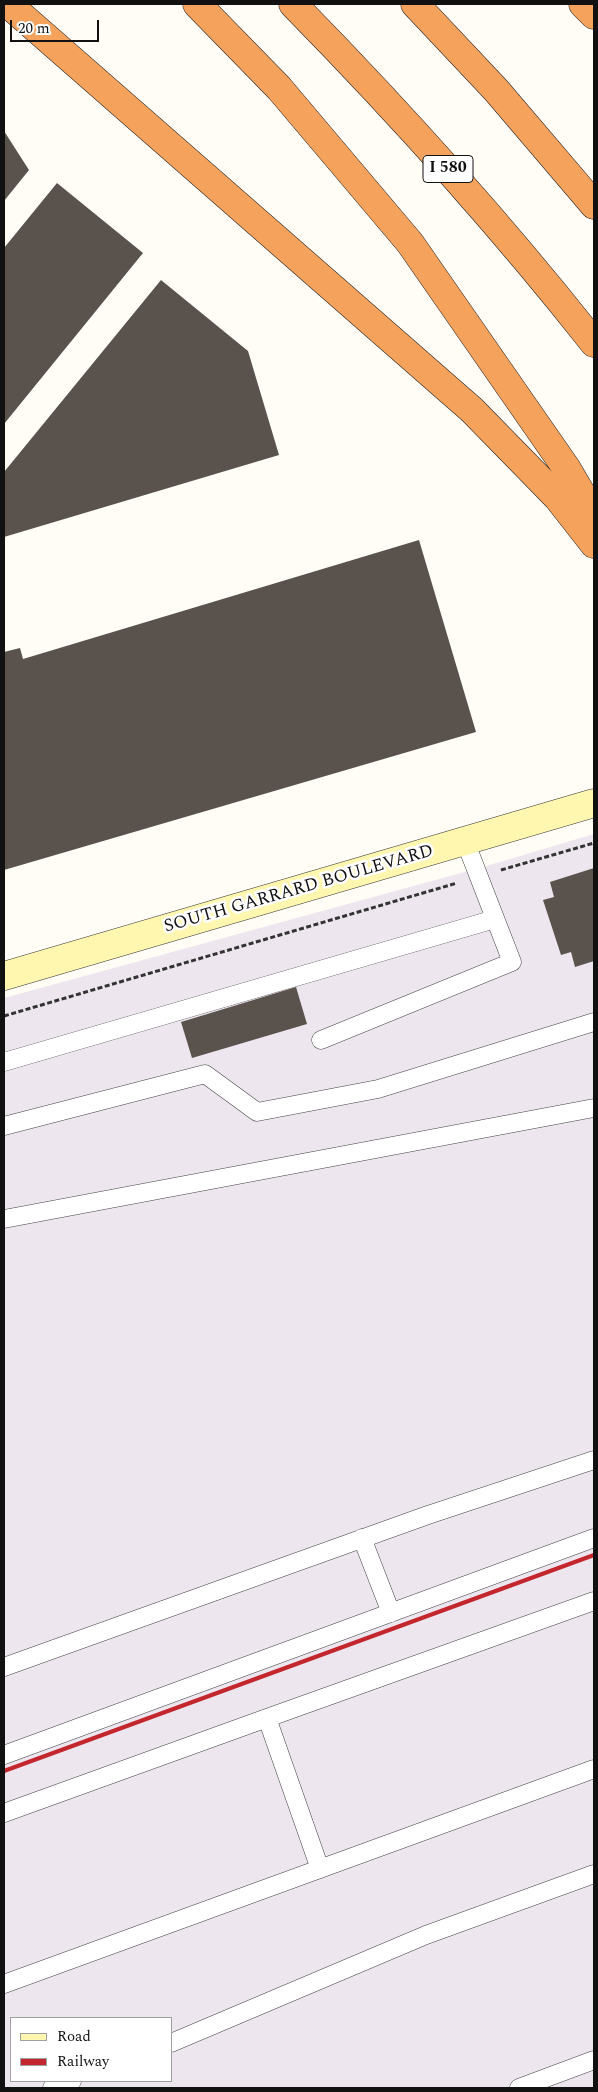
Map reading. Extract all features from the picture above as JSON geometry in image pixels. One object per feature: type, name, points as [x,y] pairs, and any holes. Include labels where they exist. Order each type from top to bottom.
[{"type":"highway","points":[[8,4],[472,410],[558,498],[594,544]]},
{"type":"highway","points":[[197,4],[279,88],[410,243],[567,469],[594,515]]},
{"type":"highway","name":"I 580","points":[[293,4],[369,82],[456,178],[594,343]]},
{"type":"highway","points":[[415,4],[502,97],[594,205]]},
{"type":"highway","points":[[583,4],[594,14]]},
{"type":"street","name":"SOUTH GARRARD BOULEVARD","points":[[4,976],[594,803]]},
{"type":"lane","points":[[321,1040],[512,962],[465,841]]},
{"type":"lane","points":[[4,1062],[495,919]]},
{"type":"lane","points":[[4,1126],[205,1074],[258,1112],[378,1089],[594,1022]]},
{"type":"lane","points":[[4,1219],[594,1108]]},
{"type":"lane","points":[[4,1667],[362,1538],[594,1460]]},
{"type":"lane","points":[[362,1538],[391,1613]]},
{"type":"lane","points":[[4,1755],[594,1538]]},
{"type":"lane","points":[[4,1813],[594,1601]]},
{"type":"lane","points":[[267,1718],[320,1869]]},
{"type":"lane","points":[[4,1984],[594,1769]]},
{"type":"lane","points":[[172,2042],[426,1934],[594,1874]]},
{"type":"lane","points":[[519,2088],[594,2060]]},
{"type":"lane","points":[[52,2088],[69,2082]]},
{"type":"path","points":[[4,1016],[594,843]]},
{"type":"shaded area","points":[[594,834],[594,2088],[4,2088],[4,998],[483,867]]},
{"type":"building","points":[[4,131],[29,170],[4,201]]},
{"type":"building","points":[[57,183],[143,253],[4,424],[4,248]]},
{"type":"building","points":[[161,280],[248,351],[279,455],[4,537],[4,472]]},
{"type":"building","points":[[419,540],[476,732],[4,870],[4,652],[20,648],[23,659]]},
{"type":"building","points":[[594,868],[594,961],[575,967],[571,952],[561,955],[543,900],[554,897],[550,882]]},
{"type":"building","points":[[296,987],[307,1024],[192,1058],[181,1022]]},
{"type":"railway","points":[[4,1771],[594,1555]]}]
